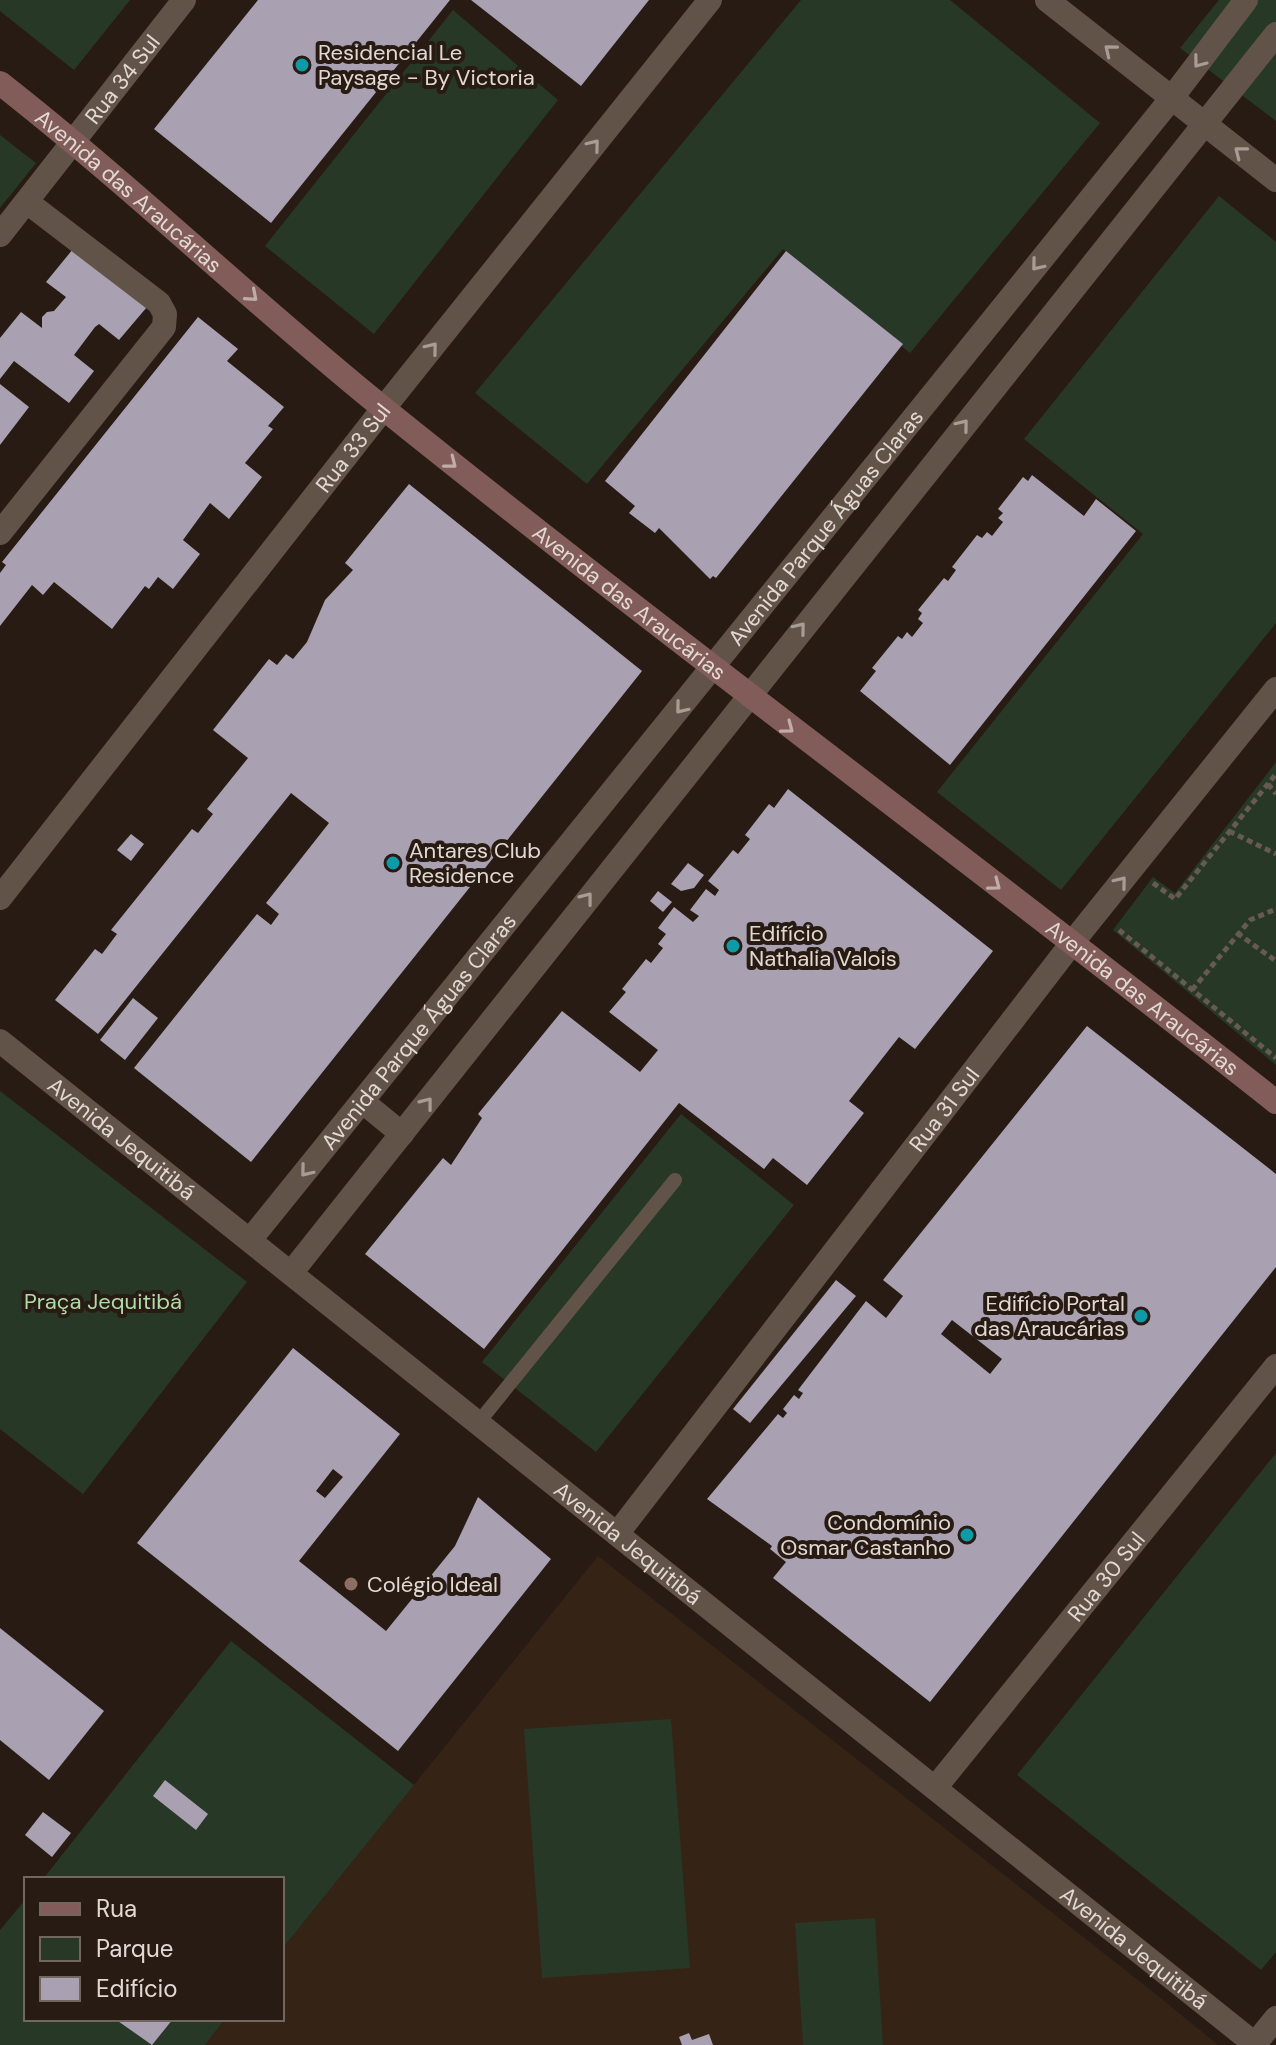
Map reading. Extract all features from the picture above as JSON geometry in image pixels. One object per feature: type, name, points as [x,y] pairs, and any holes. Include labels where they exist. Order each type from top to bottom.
[{"type":"main road","name":"Avenida das Araucárias","points":[[0,83],[76,142],[383,409],[711,670],[1072,943],[1276,1102]]},
{"type":"street","name":"Rua 34 Sul","points":[[0,235],[76,142],[184,0]]},
{"type":"street","name":"Rua 33 Sul","points":[[0,898],[383,409],[710,0]]},
{"type":"street","points":[[1047,0],[1276,180]]},
{"type":"street","name":"Avenida Parque Águas Claras","points":[[250,1240],[1171,99],[1246,0]]},
{"type":"street","name":"Avenida Parque Águas Claras","points":[[291,1273],[746,696],[1276,34]]},
{"type":"street","points":[[0,533],[164,327],[165,314],[159,303],[27,202]]},
{"type":"street","name":"Rua 31 Sul","points":[[617,1534],[1072,943],[1276,689]]},
{"type":"street","name":"Avenida Jequitibá","points":[[0,1041],[1255,2045]]},
{"type":"street","points":[[363,1102],[402,1134]]},
{"type":"street","name":"Rua 30 Sul","points":[[935,1788],[1276,1366]]},
{"type":"street","points":[[1255,2045],[1276,2018]]},
{"type":"lane","points":[[478,1423],[675,1180]]},
{"type":"path","points":[[1144,895],[1153,883],[1175,899],[1276,774]]},
{"type":"path","points":[[1268,784],[1276,794]]},
{"type":"path","points":[[1229,831],[1276,854]]},
{"type":"path","points":[[1192,990],[1250,920],[1276,909]]},
{"type":"path","points":[[1127,918],[1118,929],[1276,1058]]},
{"type":"path","points":[[1237,933],[1276,961]]},
{"type":"shaded area","points":[[598,1556],[1218,2045],[205,2045],[223,2021],[284,2021],[284,1947]]},
{"type":"green space","points":[[0,0],[130,0],[74,70],[0,11]]},
{"type":"green space","points":[[801,0],[950,0],[1100,123],[910,353],[783,249],[587,484],[475,393]]},
{"type":"green space","points":[[1219,0],[1276,0],[1276,121],[1180,48]]},
{"type":"green space","points":[[453,10],[558,100],[374,334],[265,246]]},
{"type":"green space","points":[[0,135],[36,163],[0,208]]},
{"type":"green space","points":[[1219,196],[1276,242],[1276,623],[1061,890],[937,792],[1143,534],[1024,439]]},
{"type":"green space","points":[[1276,762],[1276,1065],[1113,930],[1153,877],[1175,893]]},
{"type":"green space","name":"Praça Jequitibá","points":[[0,1091],[247,1282],[83,1494],[0,1429]]},
{"type":"green space","points":[[681,1114],[794,1205],[596,1452],[482,1362]]},
{"type":"green space","points":[[1276,1453],[1276,1952],[1261,1970],[1017,1775]]},
{"type":"green space","points":[[231,1641],[414,1785],[284,1947],[284,1877],[45,1877]]},
{"type":"green space","points":[[671,1719],[690,1968],[542,1978],[524,1729]]},
{"type":"green space","points":[[24,1901],[24,2021],[223,2021],[205,2045],[0,2045],[0,1930]]},
{"type":"green space","points":[[875,1918],[883,2045],[803,2045],[795,1923]]},
{"type":"building","name":"Residencial Le Paysage - By Victoria","points":[[258,0],[450,0],[271,223],[154,129]]},
{"type":"building","points":[[471,0],[649,0],[581,86]]},
{"type":"building","points":[[73,249],[147,307],[119,340],[99,324],[95,327],[74,355],[94,371],[69,403],[14,361],[0,379],[0,338],[21,312],[42,328],[42,317],[54,311],[66,297],[46,282]]},
{"type":"building","points":[[786,251],[903,344],[716,578],[713,576],[710,579],[659,528],[655,533],[629,513],[635,506],[605,481]]},
{"type":"building","points":[[198,317],[238,349],[227,361],[284,407],[268,426],[273,429],[245,463],[262,477],[229,519],[210,503],[183,540],[200,554],[173,589],[158,577],[149,589],[145,586],[112,629],[54,582],[43,595],[32,585],[0,626],[0,573],[6,565],[2,562]]},
{"type":"building","points":[[0,384],[29,407],[0,445]]},
{"type":"building","points":[[1032,475],[1084,516],[1096,499],[1136,531],[950,765],[860,691],[876,671],[872,668],[898,636],[902,639],[907,632],[912,637],[923,623],[918,619],[922,613],[918,610],[944,578],[948,581],[956,570],[952,567],[977,535],[982,538],[987,532],[992,536],[1003,522],[998,518],[1003,513],[998,509],[1023,477],[1028,481]]},
{"type":"building","points":[[409,484],[642,671],[251,1162],[134,1068],[257,914],[271,925],[279,914],[266,903],[329,823],[291,793],[98,1034],[55,1000],[95,949],[102,954],[117,934],[111,930],[192,829],[198,833],[213,814],[207,809],[248,758],[213,730],[269,659],[277,665],[286,654],[293,659],[307,642],[325,600],[353,570],[345,563]]},
{"type":"building","points":[[788,789],[993,951],[915,1049],[899,1037],[849,1101],[864,1113],[807,1185],[773,1158],[764,1169],[679,1103],[484,1349],[365,1254],[443,1158],[451,1165],[482,1118],[478,1114],[562,1011],[640,1072],[658,1050],[609,1012],[626,992],[622,989],[646,959],[651,963],[663,948],[658,944],[666,934],[658,928],[674,907],[693,922],[699,916],[690,910],[706,889],[715,896],[719,890],[708,881],[733,850],[738,854],[750,839],[745,835],[769,804],[774,808]]},
{"type":"building","points":[[131,834],[144,844],[131,861],[117,850]]},
{"type":"building","points":[[688,863],[704,875],[694,888],[681,891],[671,884]]},
{"type":"building","points":[[658,891],[672,902],[663,912],[650,901]]},
{"type":"building","points":[[133,998],[158,1018],[125,1060],[100,1040]]},
{"type":"building","points":[[1087,1026],[1276,1174],[1276,1267],[930,1702],[773,1578],[786,1562],[770,1549],[772,1546],[707,1499],[778,1414],[783,1418],[787,1413],[783,1409],[794,1395],[799,1399],[803,1393],[798,1390],[866,1301],[886,1318],[903,1296],[883,1280]],"holes":[[[952,1320],[1002,1359],[990,1374],[941,1334]]]},
{"type":"building","points":[[836,1280],[856,1296],[750,1423],[733,1409]]},
{"type":"building","points":[[293,1348],[400,1434],[299,1561],[386,1631],[455,1546],[478,1497],[551,1559],[398,1751],[137,1543]],"holes":[[[333,1469],[343,1477],[325,1498],[316,1491]]]},
{"type":"building","points":[[0,1628],[104,1711],[49,1780],[0,1740]]},
{"type":"building","points":[[165,1780],[208,1814],[196,1830],[153,1796]]},
{"type":"building","points":[[43,1812],[71,1833],[52,1857],[25,1835]]},
{"type":"building","points":[[118,2021],[171,2021],[152,2045]]},
{"type":"building","points":[[689,2033],[692,2040],[709,2034],[713,2045],[682,2045],[679,2037]]},
{"type":"place","name":"Residencial Le Paysage - By Victoria","points":[[302,65]]},
{"type":"place","name":"Antares Club Residence","points":[[393,863]]},
{"type":"place","name":"Edifício Nathalia Valois","points":[[733,946]]},
{"type":"place","name":"Edifício Portal das Araucárias","points":[[1141,1316]]},
{"type":"place","name":"Condomínio Osmar Castanho","points":[[967,1535]]},
{"type":"place","name":"Colégio Ideal","points":[[351,1584]]}]
